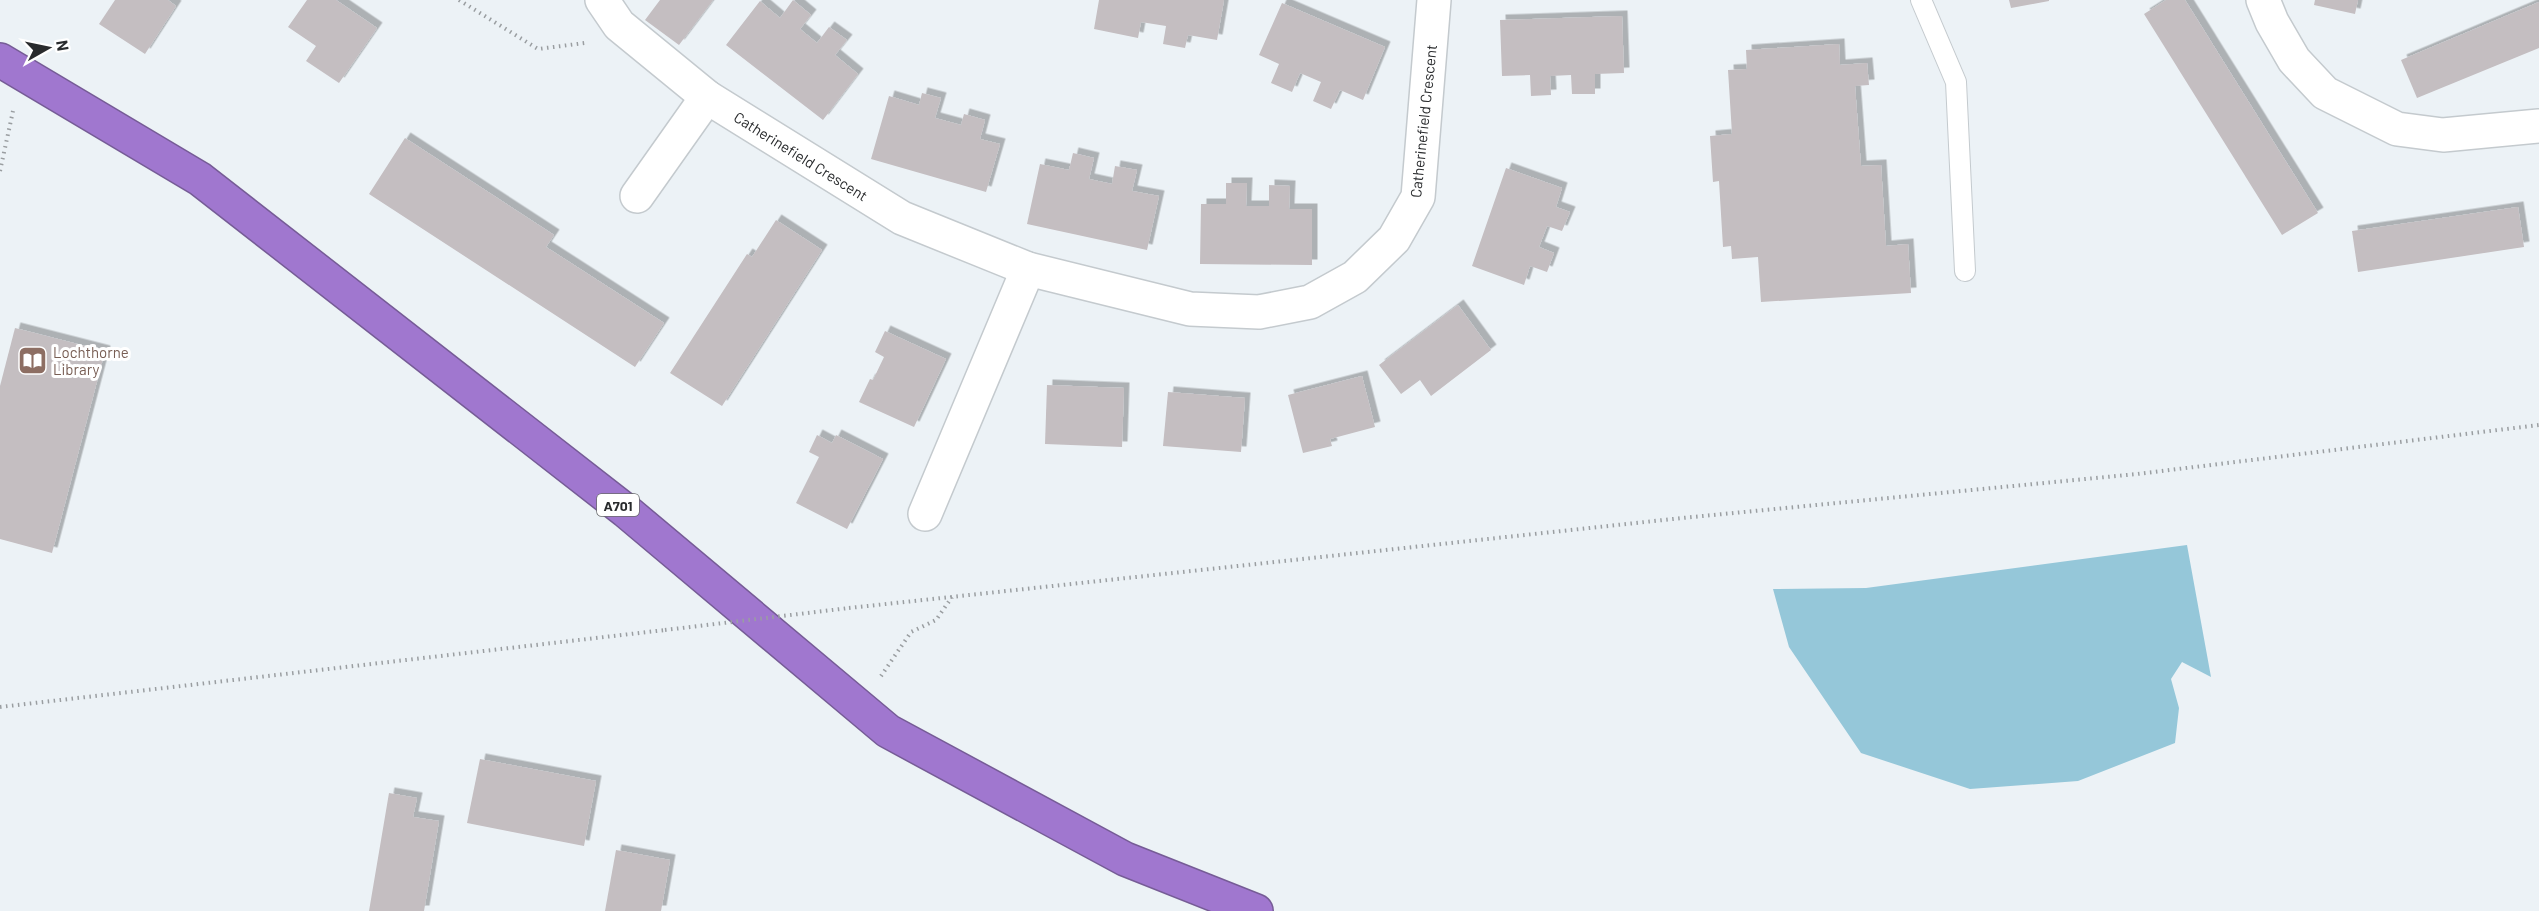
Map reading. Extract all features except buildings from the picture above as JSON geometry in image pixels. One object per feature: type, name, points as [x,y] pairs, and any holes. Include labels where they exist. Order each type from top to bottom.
[{"type":"highway","name":"A701","points":[[0,60],[200,179],[626,511],[888,731],[1125,859],[1256,911]]},
{"type":"street","name":"Catherinefield Crescent","points":[[602,0],[619,25],[706,97],[902,218],[1028,269],[1190,309],[1259,312],[1310,302],[1355,277],[1394,239],[1418,197],[1434,0]]},
{"type":"street","points":[[2263,0],[2272,22],[2294,60],[2325,93],[2397,129],[2443,135],[2539,126]]},
{"type":"street","points":[[637,196],[706,97]]},
{"type":"street","points":[[925,514],[1028,269]]},
{"type":"lane","points":[[1921,0],[1956,81],[1965,271]]},
{"type":"path","points":[[459,0],[538,49],[633,37]]},
{"type":"path","points":[[0,171],[20,82],[41,84]]},
{"type":"path","points":[[0,707],[849,608],[1682,518],[2137,474],[2539,425]]},
{"type":"path","points":[[860,706],[911,632],[936,620],[952,597]]},
{"type":"water","points":[[2187,545],[2211,677],[2182,662],[2171,679],[2179,708],[2175,743],[2078,781],[1970,789],[1861,753],[1789,647],[1773,589],[1866,588]]},
{"type":"place","name":"Lochthorne Library","points":[[32,361]]}]
